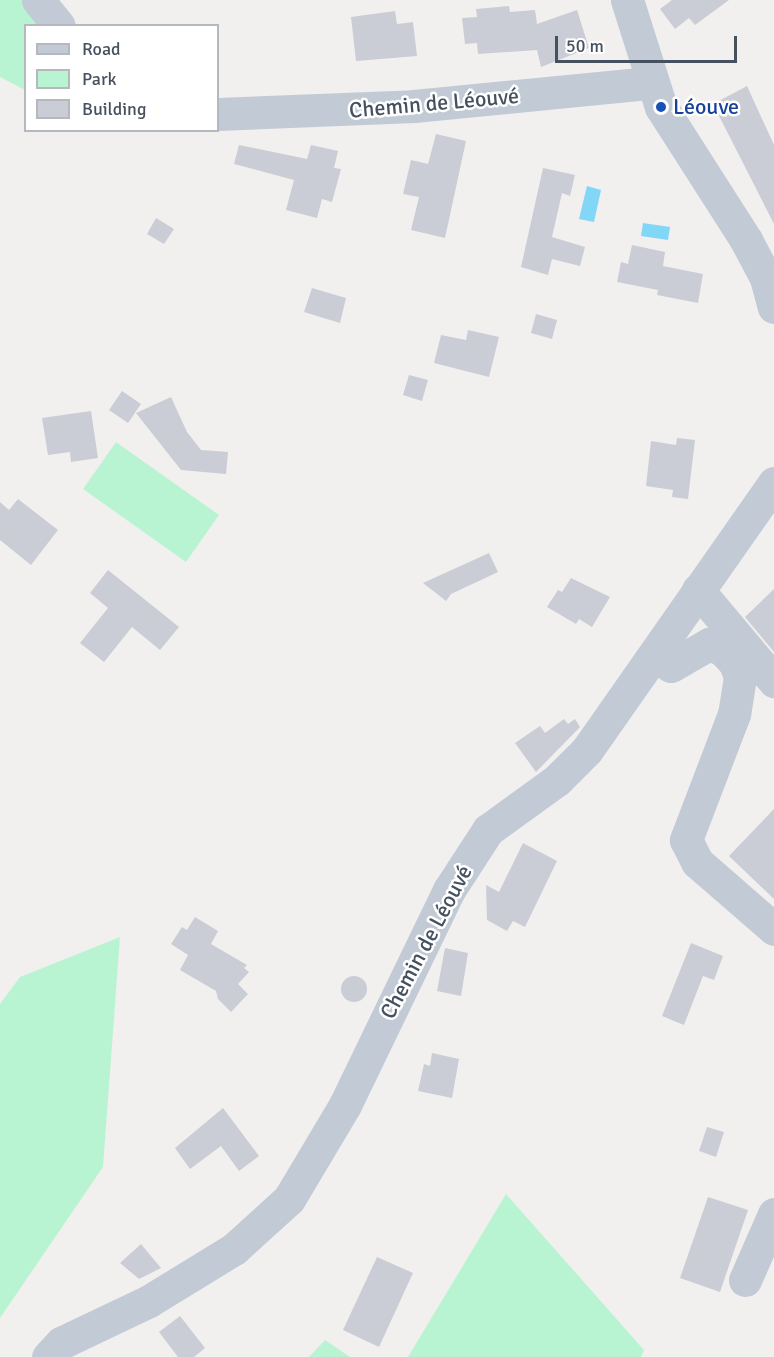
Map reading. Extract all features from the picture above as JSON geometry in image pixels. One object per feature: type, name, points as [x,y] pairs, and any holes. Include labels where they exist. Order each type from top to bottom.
[{"type":"street","points":[[38,0],[57,24]]},
{"type":"street","points":[[627,0],[650,83],[661,107],[746,240],[766,278],[774,307]]},
{"type":"street","name":"Chemin de Léouvé","points":[[219,114],[414,106],[650,83]]},
{"type":"street","name":"Chemin de Léouvé","points":[[48,1357],[61,1343],[149,1301],[234,1249],[289,1199],[345,1105],[449,890],[488,830],[556,780],[587,750],[774,483]]},
{"type":"street","points":[[698,590],[774,681]]},
{"type":"street","points":[[655,655],[671,666],[709,644],[723,650],[735,663],[740,677],[734,714],[686,840],[697,862],[774,929]]},
{"type":"street","points":[[745,1280],[774,1214]]},
{"type":"green space","points":[[0,0],[58,0],[52,24],[24,24],[24,89],[0,77]]},
{"type":"green space","points":[[116,442],[219,515],[186,562],[83,489]]},
{"type":"green space","points":[[120,937],[103,1167],[0,1318],[0,1004],[20,977]]},
{"type":"green space","points":[[506,1194],[644,1350],[641,1357],[408,1357]]},
{"type":"green space","points":[[325,1340],[350,1357],[309,1357]]},
{"type":"water","points":[[587,186],[601,190],[594,222],[579,219]]},
{"type":"water","points":[[643,223],[670,227],[668,240],[641,236]]},
{"type":"building","points":[[672,0],[729,0],[695,25],[689,18],[675,29],[660,9]]},
{"type":"building","points":[[509,6],[510,12],[535,10],[537,24],[577,10],[589,48],[541,67],[537,50],[478,54],[477,43],[465,44],[462,18],[477,17],[476,9]]},
{"type":"building","points":[[395,11],[397,24],[413,22],[417,56],[356,61],[351,17]]},
{"type":"building","points":[[747,86],[774,145],[774,224],[713,104]]},
{"type":"building","points":[[436,134],[466,141],[445,238],[411,230],[419,197],[403,194],[411,160],[428,164]]},
{"type":"building","points":[[239,145],[307,159],[311,145],[338,151],[334,168],[341,169],[332,202],[322,199],[317,218],[286,210],[294,180],[234,164]]},
{"type":"building","points":[[543,168],[575,175],[570,196],[562,193],[552,237],[585,247],[580,266],[552,259],[548,275],[521,267]]},
{"type":"building","points":[[156,218],[174,229],[164,244],[147,234]]},
{"type":"building","points":[[632,245],[665,252],[663,266],[703,274],[698,303],[657,295],[658,290],[617,282],[621,262],[628,264]]},
{"type":"building","points":[[312,288],[346,298],[340,323],[304,312]]},
{"type":"building","points":[[536,314],[557,320],[552,339],[531,333]]},
{"type":"building","points":[[468,330],[499,337],[489,377],[434,363],[441,335],[466,340]]},
{"type":"building","points":[[409,375],[428,380],[422,401],[403,395]]},
{"type":"building","points":[[122,391],[141,404],[128,423],[109,410]]},
{"type":"building","points":[[171,397],[187,432],[201,450],[228,452],[226,474],[181,470],[136,413]]},
{"type":"building","points":[[91,411],[98,458],[71,462],[70,452],[48,455],[42,418]]},
{"type":"building","points":[[677,438],[695,440],[688,499],[672,497],[673,490],[646,486],[651,441],[676,445]]},
{"type":"building","points":[[18,499],[58,530],[31,565],[0,540],[0,502],[9,510]]},
{"type":"building","points":[[489,553],[498,572],[451,594],[446,601],[423,583]]},
{"type":"building","points":[[108,570],[179,627],[160,650],[132,627],[104,662],[80,643],[108,608],[90,593]]},
{"type":"building","points":[[571,578],[610,597],[592,627],[579,619],[576,624],[547,607],[558,590],[562,592]]},
{"type":"building","points":[[774,589],[774,652],[745,617]]},
{"type":"building","points":[[564,719],[568,724],[575,719],[580,727],[536,772],[515,743],[540,726],[545,733]]},
{"type":"building","points":[[774,809],[774,899],[729,856]]},
{"type":"building","points":[[523,843],[557,861],[525,927],[513,921],[507,931],[487,920],[486,885],[499,892]]},
{"type":"building","points":[[195,917],[218,931],[211,944],[247,965],[244,968],[249,972],[238,984],[248,994],[231,1012],[218,999],[216,991],[180,970],[188,955],[171,944],[182,927],[187,930]]},
{"type":"building","points":[[691,943],[723,956],[714,980],[703,976],[684,1025],[662,1016]]},
{"type":"building","points":[[445,948],[468,953],[461,996],[437,991]]},
{"type":"building","points":[[354,976],[363,980],[367,989],[363,998],[354,1002],[345,998],[341,989],[345,980]]},
{"type":"building","points":[[432,1053],[459,1059],[452,1098],[418,1091],[424,1064],[430,1066]]},
{"type":"building","points":[[223,1108],[259,1156],[239,1171],[221,1146],[190,1169],[175,1148]]},
{"type":"building","points":[[707,1127],[724,1132],[716,1157],[699,1151]]},
{"type":"building","points":[[708,1197],[748,1210],[720,1292],[680,1278]]},
{"type":"building","points":[[141,1244],[161,1268],[139,1279],[120,1263]]},
{"type":"building","points":[[377,1257],[413,1273],[379,1347],[343,1330]]},
{"type":"building","points":[[180,1316],[205,1348],[194,1357],[178,1357],[159,1332]]},
{"type":"place","name":"Léouve","points":[[661,107]]}]
